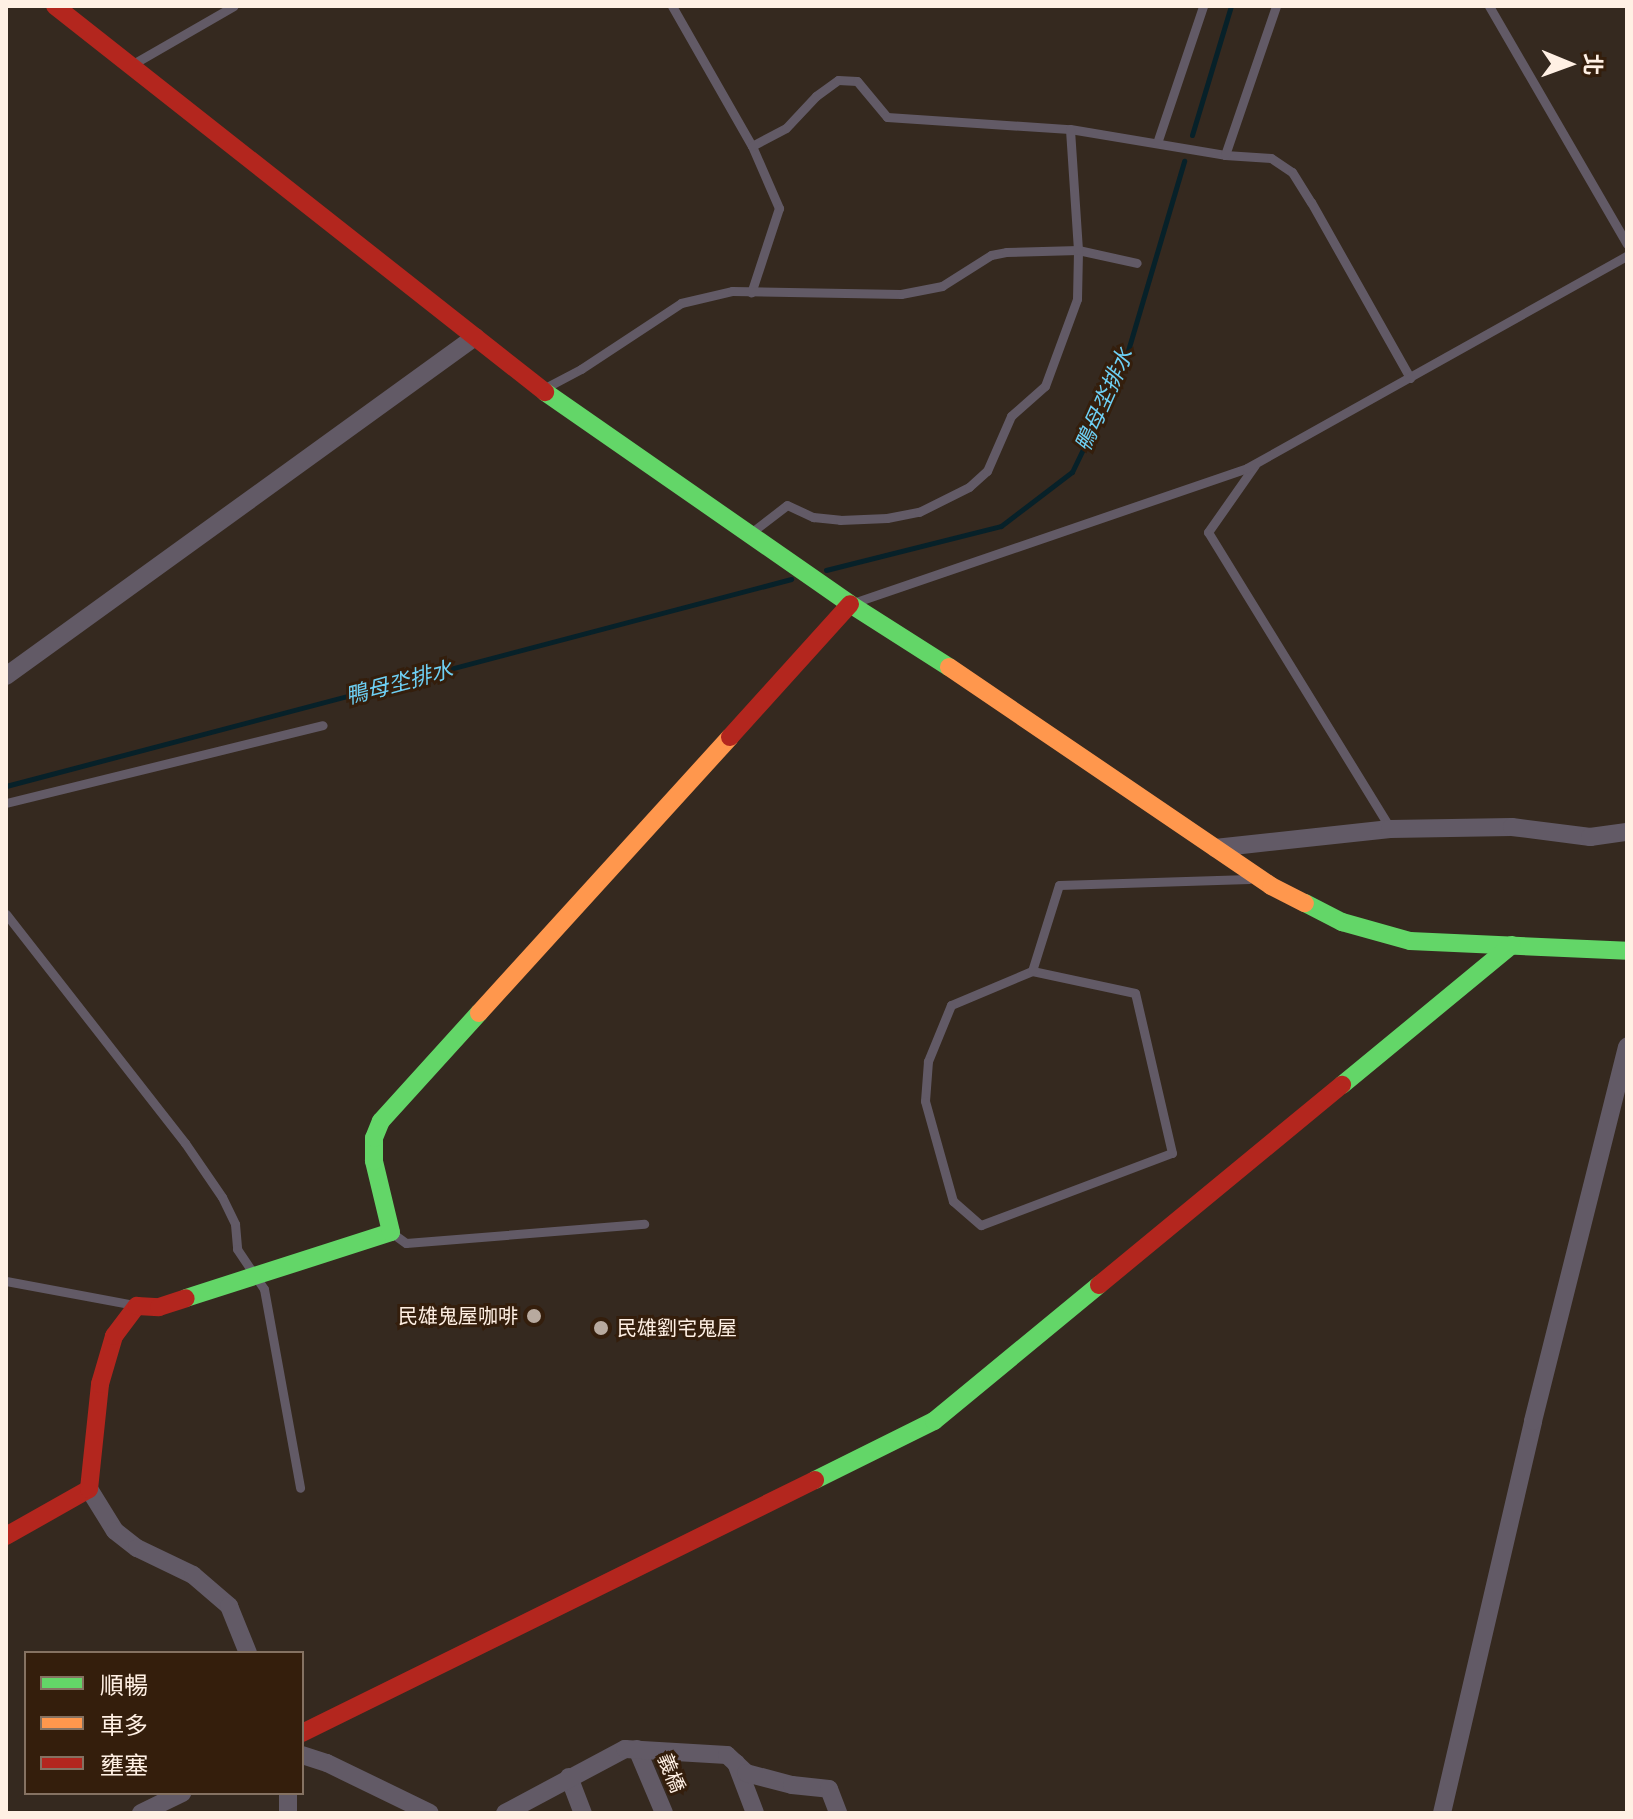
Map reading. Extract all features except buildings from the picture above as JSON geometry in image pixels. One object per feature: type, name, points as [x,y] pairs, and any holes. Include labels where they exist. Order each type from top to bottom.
[{"type":"street","points":[[55,6],[541,389],[850,604],[892,628],[1260,878],[1342,922],[1410,941],[1627,951]]},
{"type":"street","points":[[6,676],[475,337]]},
{"type":"street","points":[[247,1651],[229,1606],[193,1575],[137,1548],[115,1531],[89,1489],[100,1384],[114,1336],[137,1306],[159,1307],[391,1232],[374,1161],[374,1138],[381,1121],[850,604]]},
{"type":"street","points":[[1215,848],[1390,829],[1512,827],[1590,837],[1627,832]]},
{"type":"street","points":[[304,1732],[934,1421],[1512,945]]},
{"type":"street","points":[[1442,1813],[1533,1421],[1627,1047]]},
{"type":"street","points":[[6,1536],[89,1489]]},
{"type":"street","points":[[505,1813],[625,1749],[637,1749],[727,1755],[746,1773],[792,1785],[829,1789],[838,1813]]},
{"type":"street","name":"義橋","points":[[637,1749],[664,1813]]},
{"type":"street","points":[[304,1756],[341,1769],[409,1806],[430,1813]]},
{"type":"street","points":[[736,1763],[755,1813]]},
{"type":"street","points":[[569,1777],[583,1813]]},
{"type":"street","points":[[141,1813],[178,1795]]},
{"type":"lane","points":[[130,66],[234,6]]},
{"type":"lane","points":[[672,6],[752,146],[779,208],[751,293]]},
{"type":"lane","points":[[1157,143],[1203,6]]},
{"type":"lane","points":[[1225,155],[1276,6]]},
{"type":"lane","points":[[1489,6],[1627,244]]},
{"type":"lane","points":[[752,146],[786,128],[816,96],[838,80],[857,81],[887,117],[1070,129],[1225,155],[1271,158],[1292,172],[1410,378]]},
{"type":"lane","points":[[750,534],[787,505],[813,517],[887,518],[919,512],[969,487],[987,471],[1011,416],[1045,386],[1077,299],[1078,250],[1070,129]]},
{"type":"lane","points":[[541,389],[581,369],[681,303],[732,291],[901,294],[942,286],[991,255],[1078,250],[1137,263]]},
{"type":"lane","points":[[850,604],[1257,463],[1627,256]]},
{"type":"lane","points":[[1257,463],[1208,532],[1390,829]]},
{"type":"lane","points":[[6,803],[323,725]]},
{"type":"lane","points":[[1032,971],[1135,993],[1172,1153],[981,1225],[953,1201],[925,1101],[928,1061],[951,1005],[1032,971],[1059,885],[1260,878]]},
{"type":"lane","points":[[6,914],[185,1143],[222,1197],[235,1224],[237,1249],[264,1289],[300,1488]]},
{"type":"lane","points":[[391,1232],[406,1243],[644,1224]]},
{"type":"lane","points":[[6,1281],[137,1306]]},
{"type":"waterway","name":"鴨母坔排水","points":[[1192,135],[1231,6]]},
{"type":"waterway","name":"鴨母坔排水","points":[[826,570],[1001,526],[1072,472],[1124,364],[1184,161]]},
{"type":"waterway","name":"鴨母坔排水","points":[[6,786],[791,579]]},
{"type":"traffic: fast","points":[[545,392],[850,604],[949,667]]},
{"type":"traffic: fast","points":[[1305,903],[1342,922],[1410,941],[1627,951]]},
{"type":"traffic: fast","points":[[1342,1085],[1512,945]]},
{"type":"traffic: fast","points":[[186,1298],[391,1232],[374,1161],[374,1138],[381,1121],[479,1013]]},
{"type":"traffic: fast","points":[[815,1480],[934,1421],[1099,1285]]},
{"type":"traffic: slow","points":[[949,667],[1271,886],[1305,903]]},
{"type":"traffic: slow","points":[[479,1013],[730,737]]},
{"type":"traffic: jam","points":[[55,6],[545,392]]},
{"type":"traffic: jam","points":[[730,737],[850,604]]},
{"type":"traffic: jam","points":[[1099,1285],[1342,1085]]},
{"type":"traffic: jam","points":[[6,1536],[89,1489],[100,1384],[114,1336],[137,1306],[159,1307],[186,1298]]},
{"type":"traffic: jam","points":[[304,1732],[815,1480]]},
{"type":"place","name":"民雄鬼屋咖啡","points":[[534,1316]]},
{"type":"place","name":"民雄劉宅鬼屋","points":[[601,1328]]}]
